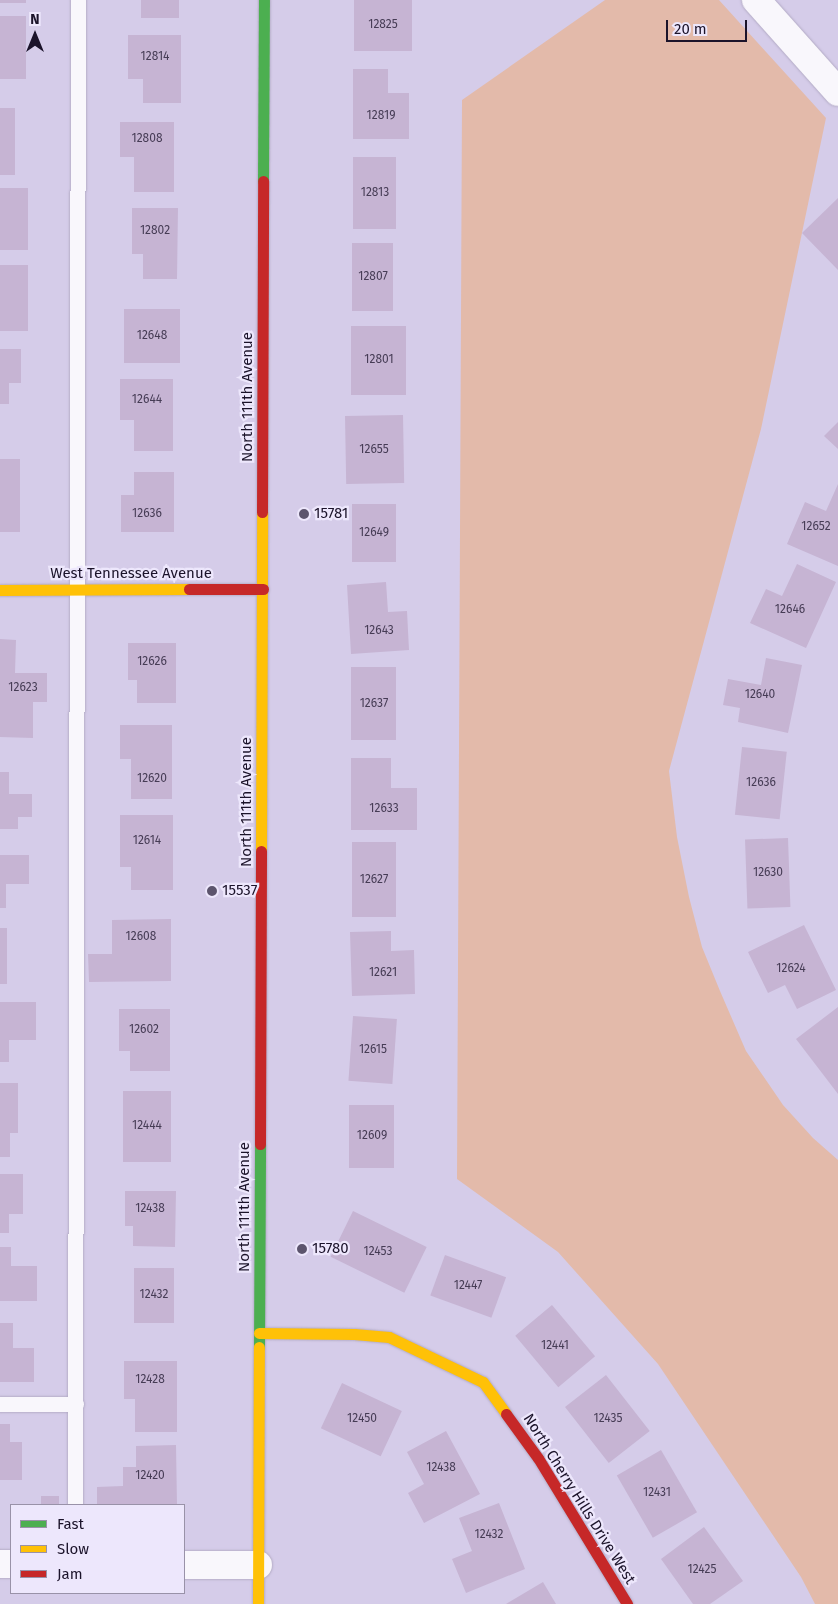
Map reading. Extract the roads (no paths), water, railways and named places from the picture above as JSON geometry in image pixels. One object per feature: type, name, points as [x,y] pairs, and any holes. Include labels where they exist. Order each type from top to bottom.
[{"type":"street","name":"North 111th Avenue","points":[[258,1604],[264,0]]},
{"type":"street","points":[[756,0],[838,92]]},
{"type":"street","name":"West Tennessee Avenue","points":[[0,590],[263,589]]},
{"type":"street","name":"North Cherry Hills Drive West","points":[[259,1333],[354,1334],[389,1337],[484,1382],[538,1458],[627,1604]]},
{"type":"street","points":[[185,1565],[258,1565]]},
{"type":"lane","points":[[75,1504],[78,0]]},
{"type":"lane","points":[[0,1404],[76,1404]]},
{"type":"place","name":"15781","points":[[304,514]]},
{"type":"place","name":"15537","points":[[212,891]]},
{"type":"place","name":"15780","points":[[302,1249]]}]
